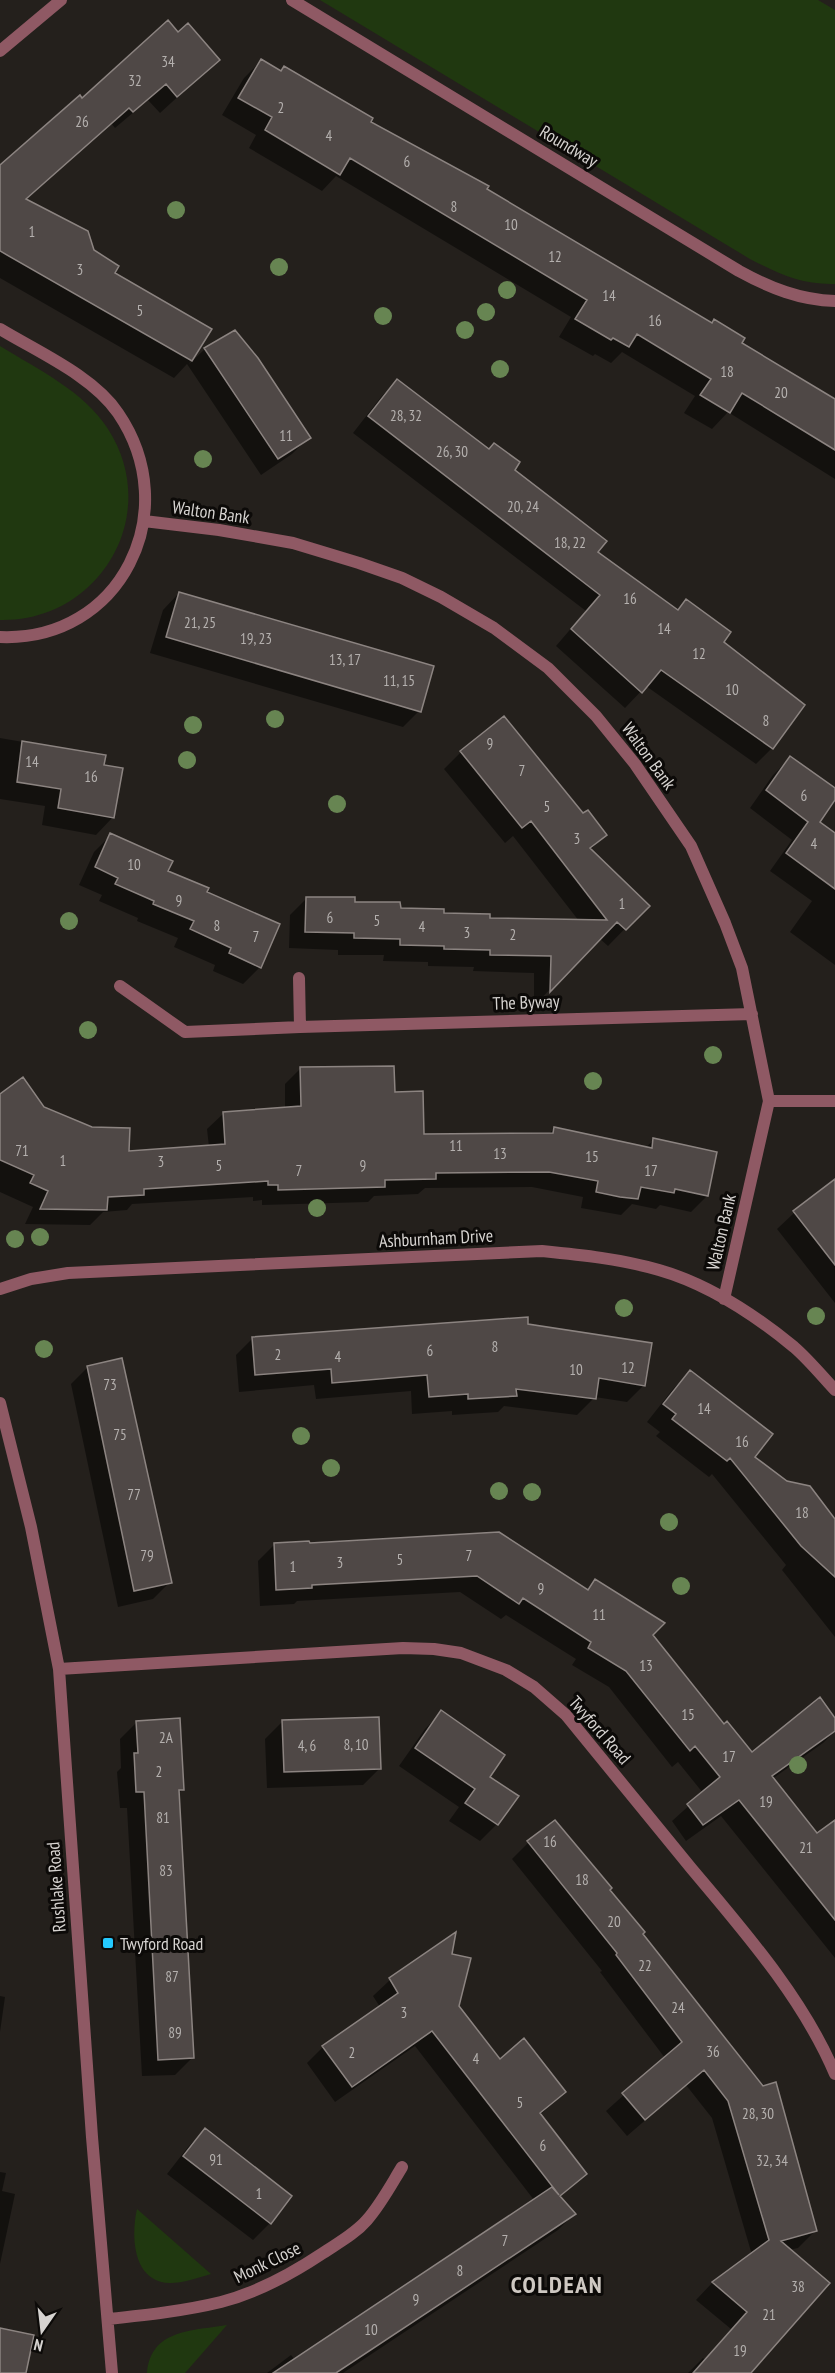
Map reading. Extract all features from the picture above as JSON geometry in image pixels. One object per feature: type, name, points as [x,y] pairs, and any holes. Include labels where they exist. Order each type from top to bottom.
[{"type":"street","points":[[0,51],[61,0]]},
{"type":"street","name":"Roundway","points":[[292,0],[739,272],[760,283],[798,297],[835,300]]},
{"type":"street","points":[[0,329],[93,387],[117,411],[140,453],[146,491],[144,521],[136,551],[114,587],[89,610],[51,630],[23,636],[0,637]]},
{"type":"street","name":"Walton Bank","points":[[144,521],[251,535],[329,552],[402,578],[441,597],[494,628],[531,654],[572,690],[615,738],[691,846],[742,968],[769,1101],[724,1299]]},
{"type":"street","points":[[299,978],[300,1026]]},
{"type":"street","name":"The Byway","points":[[120,986],[185,1032],[300,1026],[752,1014]]},
{"type":"street","points":[[769,1101],[835,1101]]},
{"type":"street","name":"Ashburnham Drive","points":[[0,1289],[31,1279],[68,1273],[542,1251],[583,1255],[660,1270],[724,1299],[766,1325],[796,1349],[835,1390]]},
{"type":"street","name":"Rushlake Road","points":[[0,1403],[31,1527],[59,1669],[92,2137],[112,2373]]},
{"type":"street","name":"Twyford Road","points":[[59,1669],[403,1648],[461,1653],[506,1670],[534,1687],[566,1715],[729,1914],[801,2009],[822,2042],[835,2073]]},
{"type":"street","name":"Monk Close","points":[[108,2319],[223,2302],[262,2287],[308,2263],[348,2237],[378,2206],[402,2167]]},
{"type":"green space","points":[[320,0],[818,0],[835,10],[835,284],[812,283],[791,278],[750,259]]},
{"type":"green space","points":[[0,346],[59,382],[98,415],[108,429],[123,462],[128,495],[124,527],[112,557],[93,583],[67,603],[36,616],[0,620]]},
{"type":"green space","points":[[137,2209],[211,2274],[170,2283],[157,2281],[148,2275],[141,2266],[135,2244]]},
{"type":"green space","points":[[227,2325],[185,2373],[147,2373],[150,2359],[156,2348],[165,2340],[187,2331]]},
{"type":"building","points":[[168,20],[178,32],[188,23],[220,60],[177,97],[166,84],[133,112],[129,108],[26,199],[88,231],[94,250],[119,266],[115,273],[212,329],[192,361],[0,251],[0,165],[80,95],[82,98]]},
{"type":"building","points":[[261,59],[281,71],[284,66],[373,118],[371,122],[489,186],[487,189],[712,323],[714,319],[745,338],[742,343],[835,399],[835,450],[742,393],[730,413],[700,395],[711,379],[637,334],[629,347],[613,338],[611,340],[575,319],[587,300],[350,158],[340,175],[265,130],[272,117],[238,98]]},
{"type":"building","points":[[235,330],[258,358],[311,438],[278,459],[204,348]]},
{"type":"building","points":[[397,379],[489,449],[494,443],[520,462],[515,470],[607,541],[598,552],[678,610],[686,599],[731,632],[724,642],[805,705],[773,749],[661,670],[642,693],[571,629],[600,595],[368,416]]},
{"type":"building","points":[[179,592],[434,666],[421,712],[166,637]]},
{"type":"building","points":[[504,716],[583,813],[588,810],[607,835],[590,848],[650,906],[626,930],[617,922],[550,992],[551,956],[490,955],[490,950],[400,945],[400,939],[354,938],[354,933],[305,932],[306,897],[355,897],[355,902],[400,902],[401,908],[444,909],[444,913],[490,914],[490,918],[607,920],[531,821],[522,828],[460,751]]},
{"type":"building","points":[[22,741],[106,755],[104,765],[123,768],[114,818],[58,808],[61,789],[17,782]]},
{"type":"building","points":[[790,756],[835,788],[835,800],[820,822],[835,833],[835,889],[786,853],[808,822],[766,790]]},
{"type":"building","points":[[110,833],[173,861],[168,871],[209,888],[207,892],[280,924],[261,968],[229,953],[231,948],[190,929],[194,921],[153,904],[154,901],[115,884],[118,878],[95,867]]},
{"type":"building","points":[[394,1066],[395,1092],[423,1091],[424,1134],[553,1133],[554,1127],[652,1148],[653,1138],[717,1152],[708,1196],[675,1189],[674,1193],[641,1187],[638,1199],[620,1197],[596,1192],[598,1181],[549,1172],[436,1173],[436,1179],[385,1180],[385,1187],[278,1190],[278,1185],[268,1185],[268,1181],[144,1189],[144,1195],[108,1197],[107,1210],[40,1209],[48,1191],[30,1183],[34,1175],[0,1160],[0,1094],[23,1077],[44,1107],[92,1127],[130,1128],[129,1151],[225,1144],[223,1112],[301,1106],[300,1067]]},
{"type":"building","points":[[835,1179],[835,1265],[793,1211]]},
{"type":"building","points":[[528,1317],[528,1324],[652,1343],[645,1386],[599,1378],[596,1399],[516,1389],[517,1396],[468,1399],[468,1394],[429,1397],[427,1375],[332,1383],[331,1369],[255,1375],[252,1337]]},
{"type":"building","points":[[122,1358],[172,1583],[134,1591],[87,1366]]},
{"type":"building","points":[[690,1370],[773,1434],[755,1457],[787,1481],[810,1486],[835,1519],[835,1577],[801,1546],[730,1458],[727,1461],[672,1419],[676,1414],[663,1404]]},
{"type":"building","points":[[499,1532],[588,1590],[595,1579],[665,1623],[653,1635],[724,1724],[727,1721],[752,1752],[820,1697],[835,1718],[835,1731],[772,1776],[817,1833],[835,1820],[835,1920],[739,1800],[703,1825],[687,1804],[720,1777],[695,1746],[690,1751],[626,1671],[588,1648],[591,1642],[523,1598],[519,1604],[477,1576],[312,1585],[312,1588],[276,1590],[274,1543]]},
{"type":"building","points":[[441,1710],[505,1755],[490,1777],[519,1796],[498,1825],[465,1803],[475,1789],[415,1748]]},
{"type":"building","points":[[379,1717],[381,1769],[284,1772],[282,1720]]},
{"type":"building","points":[[180,1718],[184,1790],[179,1790],[194,2058],[158,2060],[144,1792],[136,1792],[134,1753],[138,1753],[136,1721]]},
{"type":"building","points":[[555,1820],[612,1888],[610,1890],[645,1932],[643,1934],[763,2086],[776,2082],[817,2231],[781,2241],[830,2283],[751,2373],[693,2373],[747,2312],[712,2282],[769,2240],[728,2101],[704,2070],[645,2120],[622,2093],[682,2042],[616,1955],[617,1953],[527,1841]]},
{"type":"building","points":[[456,1932],[452,1954],[471,1958],[459,2006],[500,2059],[524,2038],[566,2092],[540,2113],[587,2174],[560,2196],[576,2214],[336,2373],[273,2373],[552,2187],[559,2195],[432,2031],[352,2087],[322,2046],[398,1993],[389,1978]]},
{"type":"building","points":[[205,2128],[292,2196],[271,2224],[183,2156]]},
{"type":"building","points":[[0,2328],[34,2335],[26,2373],[0,2373]]},
{"type":"place","name":"Twyford Road","points":[[108,1943]]},
{"type":"district","name":"COLDEAN","points":[[557,2284]]}]
